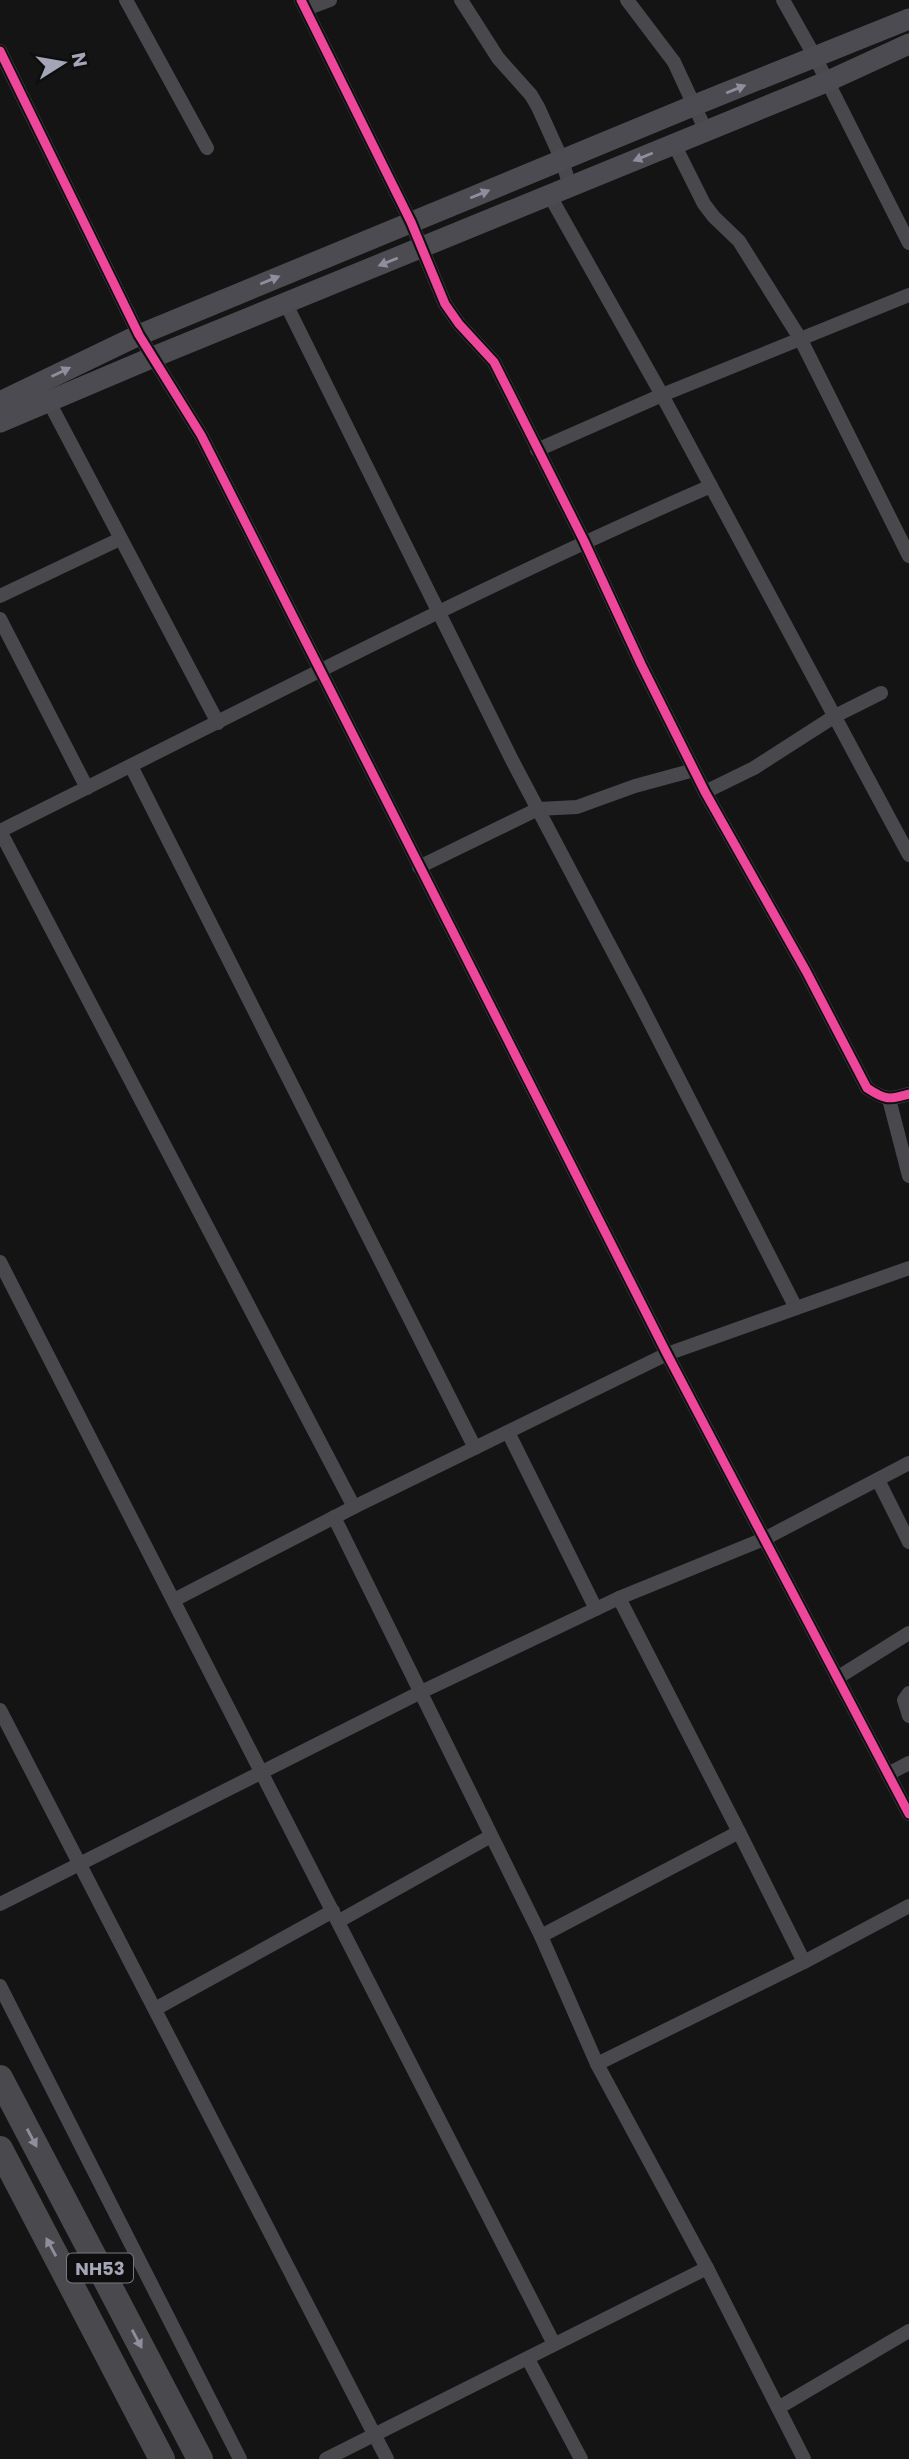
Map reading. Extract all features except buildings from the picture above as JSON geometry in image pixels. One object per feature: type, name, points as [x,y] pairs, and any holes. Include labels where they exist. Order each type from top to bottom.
[{"type":"highway","name":"NH53","points":[[0,2078],[200,2459]]},
{"type":"highway","name":"NH53","points":[[0,2149],[162,2459]]},
{"type":"street","points":[[127,0],[206,148]]},
{"type":"street","points":[[330,0],[304,5],[411,222],[451,315],[494,362],[705,792],[806,971],[867,1088],[890,1099],[909,1094]]},
{"type":"street","points":[[461,0],[498,58],[531,95],[562,160],[570,187]]},
{"type":"street","points":[[627,0],[664,47],[706,131]]},
{"type":"street","points":[[783,0],[815,57],[909,243]]},
{"type":"street","points":[[0,402],[139,335],[909,19]]},
{"type":"street","points":[[0,422],[826,82],[909,44]]},
{"type":"street","points":[[0,51],[139,335],[201,435],[667,1354],[909,1814]]},
{"type":"street","points":[[674,144],[704,204],[714,218],[739,241],[801,340],[909,556]]},
{"type":"street","points":[[550,196],[662,395],[909,855]]},
{"type":"street","points":[[537,450],[662,395],[909,295]]},
{"type":"street","points":[[286,304],[538,809],[796,1308]]},
{"type":"street","points":[[48,400],[218,723]]},
{"type":"street","points":[[355,1507],[0,831],[584,541],[711,486]]},
{"type":"street","points":[[0,596],[120,539]]},
{"type":"street","points":[[0,619],[87,788]]},
{"type":"street","points":[[705,792],[754,768],[835,716],[881,693]]},
{"type":"street","points":[[131,766],[475,1448]]},
{"type":"street","points":[[419,867],[538,809],[577,807],[694,769]]},
{"type":"street","points":[[890,1099],[909,1176]]},
{"type":"street","points":[[174,1600],[334,1517],[667,1354],[909,1268]]},
{"type":"street","points":[[2,1271],[174,1600],[554,2344]]},
{"type":"street","points":[[508,1432],[596,1609]]},
{"type":"street","points":[[0,1904],[419,1693],[619,1598],[764,1539],[909,1463]]},
{"type":"street","points":[[877,1479],[909,1542]]},
{"type":"street","points":[[334,1517],[541,1936],[597,2063],[707,2268],[804,2459]]},
{"type":"street","points":[[619,1598],[804,1962]]},
{"type":"street","points":[[837,1678],[909,1633]]},
{"type":"street","points":[[909,1693],[904,1700],[909,1716]]},
{"type":"street","points":[[0,1710],[387,2459]]},
{"type":"street","points":[[888,1774],[909,1763]]},
{"type":"street","points":[[541,1936],[739,1832]]},
{"type":"street","points":[[155,2009],[491,1836]]},
{"type":"street","points":[[597,2063],[804,1962],[909,1906]]},
{"type":"street","points":[[0,1986],[240,2459]]},
{"type":"street","points":[[326,2459],[707,2268]]},
{"type":"street","points":[[778,2408],[909,2331]]},
{"type":"street","points":[[528,2359],[580,2459]]},
{"type":"cycle path","points":[[301,0],[411,222],[445,304],[459,324],[494,362],[705,792],[806,971],[867,1088],[887,1098],[909,1094]]},
{"type":"cycle path","points":[[0,51],[139,335],[201,435],[667,1354],[909,1814]]}]
